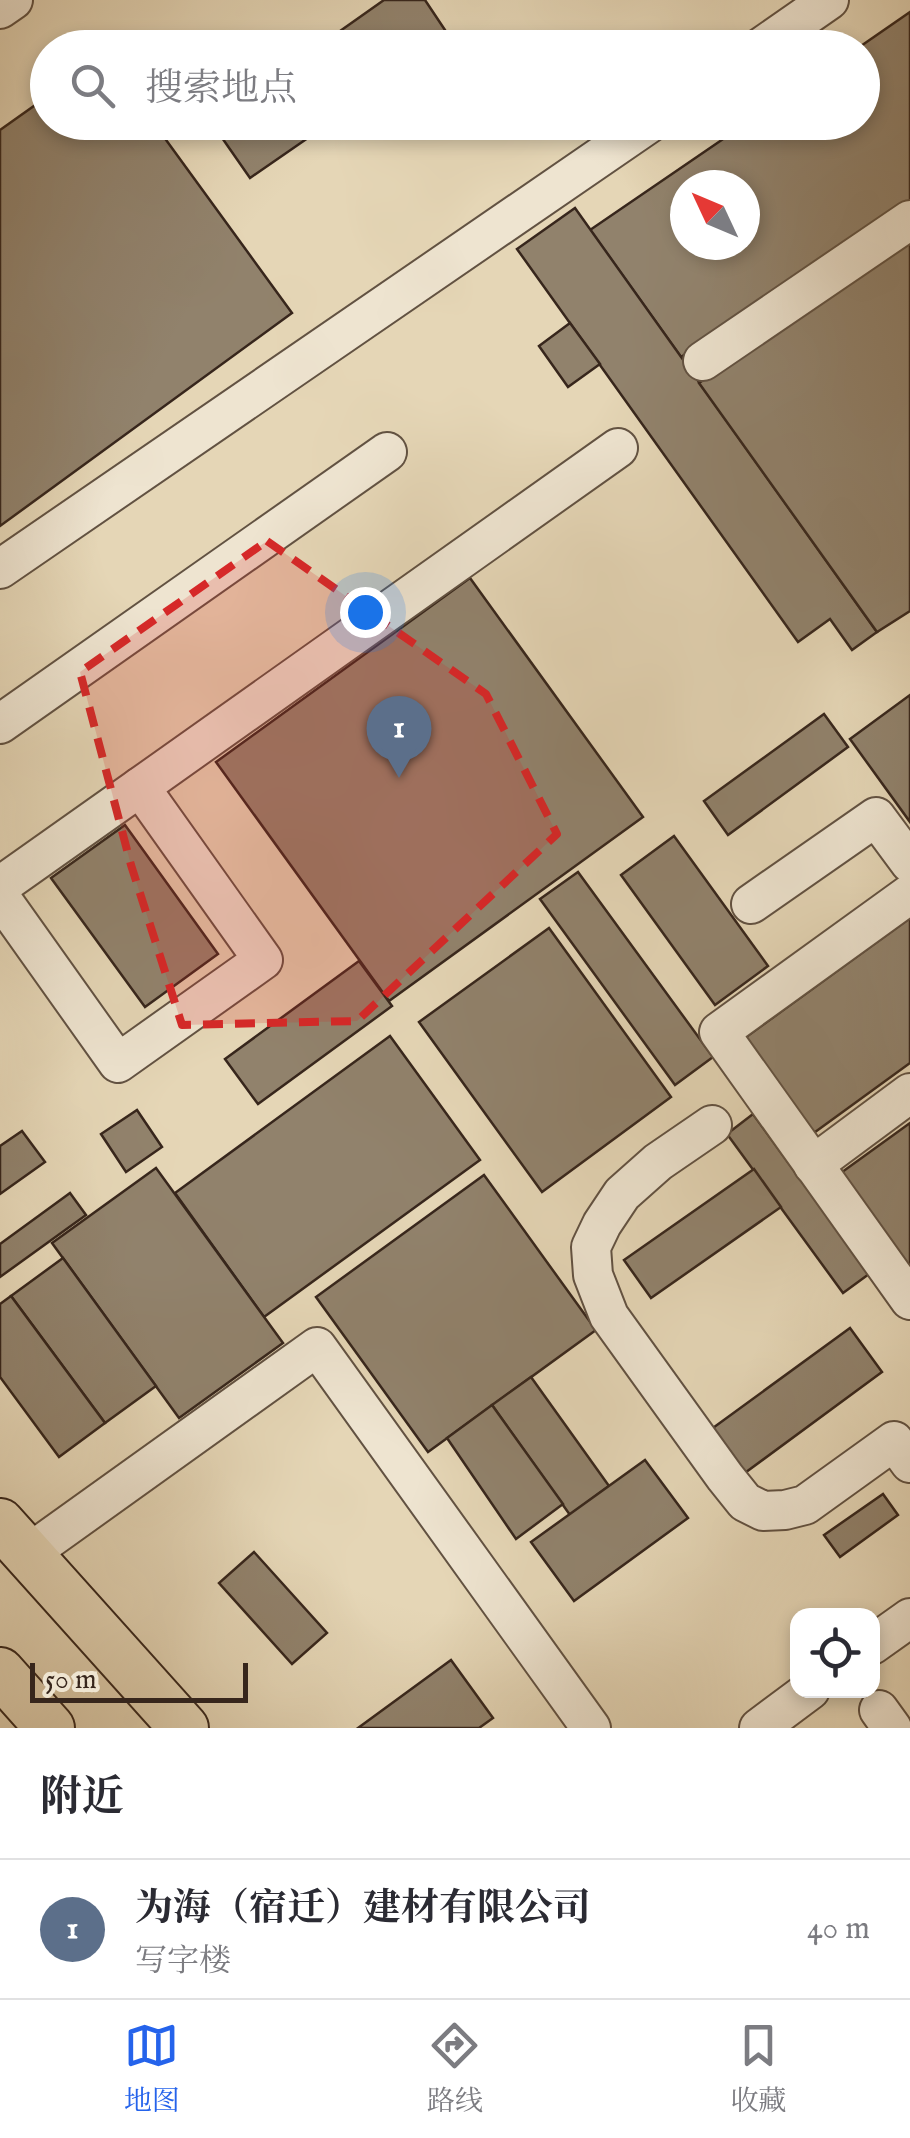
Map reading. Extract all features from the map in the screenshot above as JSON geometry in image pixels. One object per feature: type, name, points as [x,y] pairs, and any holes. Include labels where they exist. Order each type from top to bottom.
[{"type":"main road","points":[[14,1539],[184,1728]]},
{"type":"main road","points":[[0,1672],[50,1728]]},
{"type":"street","points":[[0,9],[13,0]]},
{"type":"street","points":[[786,30],[830,0]]},
{"type":"street","points":[[0,570],[625,140]]},
{"type":"street","points":[[703,361],[910,220]]},
{"type":"street","points":[[140,786],[263,960],[118,1063],[1,896],[140,786],[618,448]]},
{"type":"street","points":[[0,724],[387,452]]},
{"type":"street","points":[[751,904],[876,816],[910,862]]},
{"type":"street","points":[[910,894],[719,1032],[910,1300]]},
{"type":"street","points":[[813,1164],[910,1093]]},
{"type":"street","points":[[712,1124],[658,1162],[622,1194],[602,1224],[591,1248],[593,1274],[609,1316],[745,1502],[763,1511],[805,1505],[894,1442],[910,1463]]},
{"type":"street","points":[[14,1539],[317,1346],[592,1728]]},
{"type":"street","points":[[880,1639],[910,1618]]},
{"type":"street","points":[[759,1728],[799,1698]]},
{"type":"highlighted area","points":[[267,541],[486,694],[557,834],[357,1021],[182,1025],[131,865],[80,672]]},
{"type":"building","points":[[384,0],[425,0],[445,30],[342,30]]},
{"type":"building","points":[[910,12],[910,202],[681,357],[590,230],[670,175],[670,260],[760,260],[760,170],[678,170],[722,140],[880,140],[880,33]]},
{"type":"building","points":[[30,109],[30,140],[166,140],[292,313],[0,526],[0,130]]},
{"type":"building","points":[[224,140],[305,140],[250,178]]},
{"type":"building","points":[[575,208],[877,632],[852,650],[830,619],[798,642],[517,249]]},
{"type":"building","points":[[910,239],[910,611],[877,632],[699,383]]},
{"type":"building","points":[[570,323],[600,364],[568,387],[539,346]]},
{"type":"building","points":[[470,578],[643,817],[389,1001],[216,762]]},
{"type":"building","points":[[910,695],[910,822],[850,739]]},
{"type":"building","points":[[824,714],[848,747],[728,835],[704,801]]},
{"type":"building","points":[[125,825],[218,954],[145,1007],[51,878]]},
{"type":"building","points":[[674,836],[768,966],[715,1005],[621,875]]},
{"type":"building","points":[[578,872],[713,1057],[675,1085],[540,899]]},
{"type":"building","points":[[910,918],[910,1063],[811,1135],[742,1040]]},
{"type":"building","points":[[549,928],[671,1097],[542,1192],[419,1022]]},
{"type":"building","points":[[359,961],[392,1006],[258,1104],[225,1059]]},
{"type":"building","points":[[390,1036],[480,1160],[264,1317],[175,1193]]},
{"type":"building","points":[[137,1110],[162,1147],[126,1172],[101,1134]]},
{"type":"building","points":[[753,1114],[869,1274],[843,1293],[727,1134]]},
{"type":"building","points":[[910,1123],[910,1274],[838,1175]]},
{"type":"building","points":[[22,1131],[45,1162],[0,1194],[0,1146]]},
{"type":"building","points":[[156,1168],[283,1343],[179,1418],[52,1243]]},
{"type":"building","points":[[754,1169],[781,1207],[651,1298],[624,1260]]},
{"type":"building","points":[[484,1175],[596,1330],[428,1452],[316,1297]]},
{"type":"building","points":[[70,1193],[86,1215],[0,1277],[0,1244]]},
{"type":"building","points":[[63,1258],[156,1386],[105,1423],[11,1296]]},
{"type":"building","points":[[11,1296],[105,1423],[59,1457],[0,1377],[0,1304]]},
{"type":"building","points":[[850,1328],[882,1372],[738,1478],[706,1433]]},
{"type":"building","points":[[531,1377],[609,1486],[570,1515],[492,1405]]},
{"type":"building","points":[[492,1405],[563,1504],[516,1539],[447,1438]]},
{"type":"building","points":[[645,1460],[688,1518],[574,1601],[531,1542]]},
{"type":"building","points":[[883,1494],[898,1515],[840,1557],[824,1535]]},
{"type":"building","points":[[254,1552],[327,1633],[292,1664],[219,1583]]},
{"type":"building","points":[[451,1660],[493,1718],[479,1728],[358,1728]]},
{"type":"place","name":"为海（宿迁）建材有限公司","points":[[399,778]]}]
